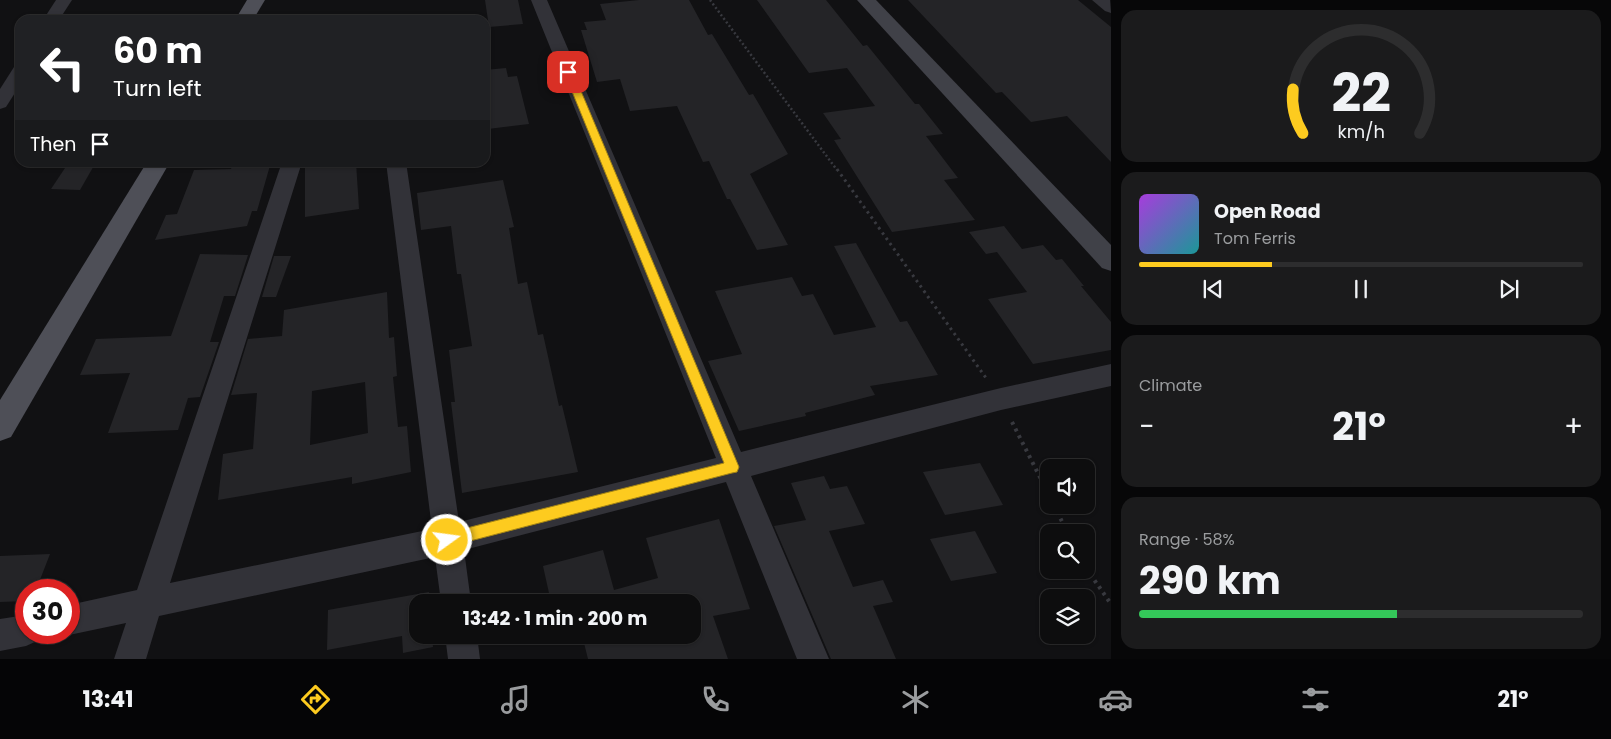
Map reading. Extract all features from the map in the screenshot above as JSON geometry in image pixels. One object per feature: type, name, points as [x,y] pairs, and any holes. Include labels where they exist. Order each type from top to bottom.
[{"type":"main road","points":[[247,15],[256,0]]},
{"type":"main road","points":[[0,427],[155,167]]},
{"type":"street","points":[[55,15],[64,0]]},
{"type":"street","points":[[539,0],[732,467],[814,659]]},
{"type":"street","points":[[866,0],[1111,261]]},
{"type":"street","points":[[1100,0],[1111,8]]},
{"type":"street","points":[[0,103],[15,79]]},
{"type":"street","points":[[130,659],[290,167]]},
{"type":"street","points":[[397,167],[455,594]]},
{"type":"street","points":[[80,618],[447,540],[1001,399],[1111,375]]},
{"type":"street","points":[[0,635],[15,632]]},
{"type":"street","points":[[462,644],[464,659]]},
{"type":"path","points":[[710,0],[805,126],[1001,399],[1040,478]]},
{"type":"path","points":[[1094,579],[1111,604]]},
{"type":"building","points":[[485,0],[518,0],[523,24],[490,27],[490,15],[487,15]]},
{"type":"building","points":[[639,0],[689,0],[708,35],[712,34],[749,95],[753,94],[788,154],[750,174],[788,245],[757,250],[730,199],[727,199],[709,161],[703,162],[677,106],[630,111],[620,79],[597,82],[581,30],[587,30],[584,22],[606,20],[600,4]]},
{"type":"building","points":[[757,0],[826,0],[863,46],[867,45],[915,104],[919,104],[943,134],[926,136],[958,178],[944,180],[975,220],[892,232],[834,140],[841,139],[823,113],[875,106],[847,68],[809,73]]},
{"type":"building","points":[[908,0],[1078,0],[1111,27],[1111,162],[1067,116],[1031,122],[1002,92],[996,93]]},
{"type":"building","points":[[506,68],[508,77],[517,76],[529,124],[490,129],[490,70]]},
{"type":"building","points":[[66,167],[93,167],[80,190],[51,189]]},
{"type":"building","points":[[232,167],[270,167],[257,211],[252,211],[247,226],[155,240],[166,215],[177,214],[194,170],[231,169]]},
{"type":"building","points":[[305,167],[356,167],[359,209],[305,217]]},
{"type":"building","points":[[503,180],[514,227],[509,228],[518,284],[527,282],[538,335],[543,334],[559,406],[562,405],[578,472],[462,493],[451,402],[455,402],[449,350],[472,346],[461,274],[457,274],[451,226],[421,230],[417,193]]},
{"type":"building","points":[[1004,226],[1022,249],[1043,245],[1056,260],[1062,259],[1084,286],[1081,286],[1111,322],[1111,350],[1033,364],[988,299],[1027,292],[997,252],[986,254],[969,232]]},
{"type":"building","points":[[856,243],[900,322],[907,321],[938,375],[870,386],[875,395],[805,413],[806,416],[739,431],[708,361],[742,354],[715,291],[792,277],[802,296],[813,294],[834,335],[876,327],[834,246]]},
{"type":"building","points":[[200,254],[248,255],[235,296],[224,296],[210,342],[219,342],[200,397],[188,398],[178,430],[108,433],[130,373],[80,375],[96,339],[171,336]]},
{"type":"building","points":[[274,256],[291,256],[276,297],[262,297]]},
{"type":"building","points":[[387,292],[389,338],[394,337],[397,376],[393,377],[398,427],[407,426],[411,472],[352,484],[352,477],[218,500],[223,454],[253,449],[257,393],[231,395],[248,339],[282,336],[284,310]],"holes":[[[365,382],[368,433],[310,445],[312,391]]]},
{"type":"building","points":[[980,463],[1003,505],[945,515],[923,472]]},
{"type":"building","points":[[824,476],[830,489],[847,486],[865,524],[829,531],[853,587],[883,580],[893,602],[873,606],[896,659],[831,659],[774,526],[806,520],[791,483]]},
{"type":"building","points":[[719,519],[750,609],[713,616],[728,659],[588,659],[584,644],[701,644],[701,594],[549,594],[543,566],[603,550],[614,590],[658,578],[646,538]]},
{"type":"building","points":[[975,531],[997,573],[951,581],[930,539]]},
{"type":"building","points":[[50,554],[40,579],[15,579],[15,601],[0,602],[0,556]]},
{"type":"building","points":[[409,596],[409,644],[433,644],[433,647],[403,653],[402,636],[327,650],[328,610]]},
{"type":"route","points":[[447,540],[732,467],[568,72]]}]
